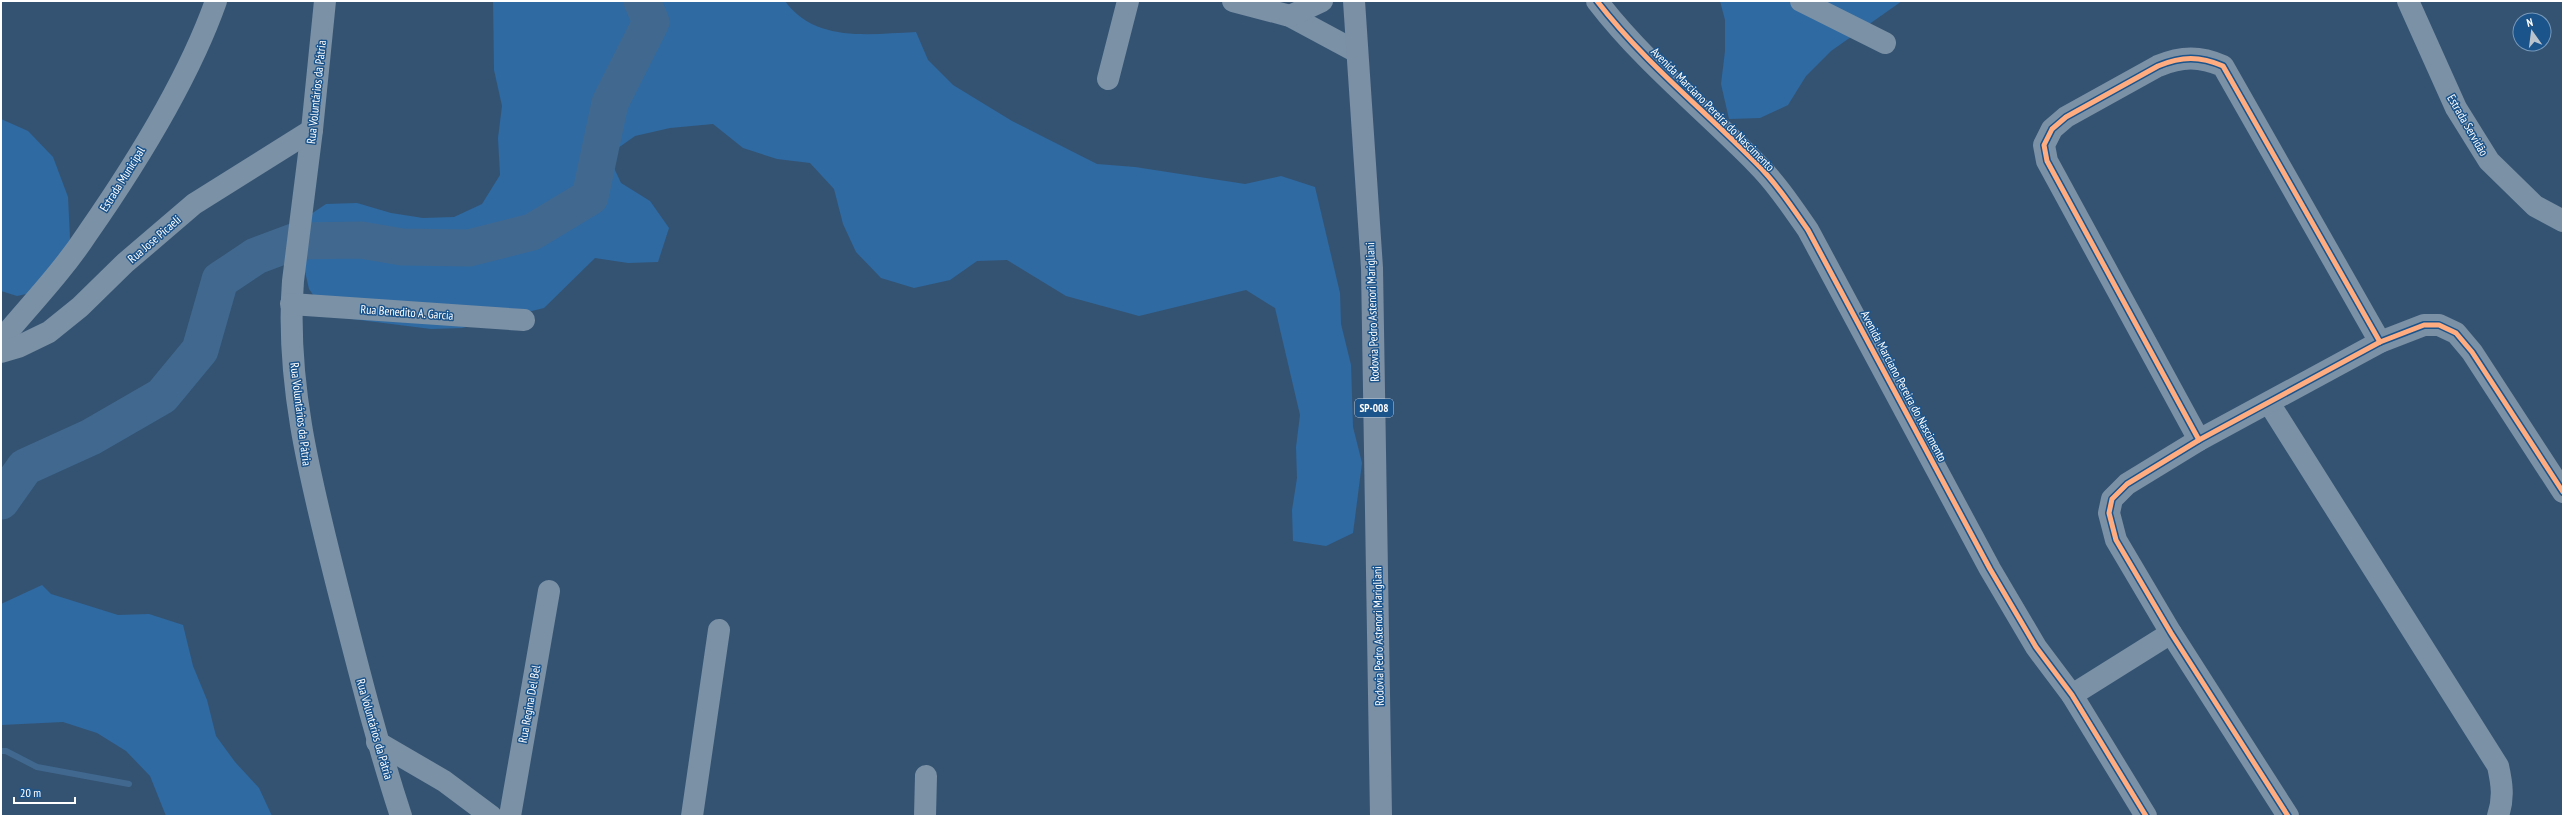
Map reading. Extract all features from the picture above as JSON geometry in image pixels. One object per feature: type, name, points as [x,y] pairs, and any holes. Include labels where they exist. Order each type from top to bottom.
[{"type":"main road","name":"Rodovia Pedro Astenori Marigliani","points":[[1354,1],[1372,268],[1381,816]]},
{"type":"street","name":"Estrada Municipal","points":[[1,340],[87,235],[153,132],[206,30],[216,1]]},
{"type":"street","name":"Rua Voluntários da Pátria","points":[[325,1],[312,130],[291,304],[295,386],[307,465],[377,742],[401,816]]},
{"type":"street","points":[[1108,78],[1128,1]]},
{"type":"street","points":[[1233,1],[1290,16],[1357,52]]},
{"type":"street","points":[[1290,16],[1322,1]]},
{"type":"street","name":"Avenida Marciano Pereira do Nascimento","points":[[1597,1],[1623,34],[1757,164],[1782,192],[1808,230],[1990,569],[2036,647],[2072,696],[2146,816]]},
{"type":"street","points":[[1801,1],[1885,43]]},
{"type":"street","name":"Estrada Servidão","points":[[2408,1],[2456,108],[2489,161],[2535,206],[2563,221]]},
{"type":"street","points":[[2199,440],[2047,161],[2044,145],[2052,129],[2066,117],[2158,66],[2174,60],[2191,57],[2208,60],[2224,66],[2380,342]]},
{"type":"street","name":"Rua Jose Picaeli","points":[[1,352],[49,332],[80,308],[125,263],[194,204],[312,130]]},
{"type":"street","name":"Rua Benedito A. Garcia","points":[[291,304],[524,320]]},
{"type":"street","points":[[2288,816],[2172,633],[2116,540],[2109,513],[2112,499],[2127,484],[2199,440],[2380,342],[2424,325],[2439,325],[2456,333],[2472,352],[2563,492]]},
{"type":"street","points":[[2269,403],[2498,766],[2502,785],[2502,803],[2498,816]]},
{"type":"street","name":"Rua Regina Del Bel","points":[[510,816],[549,591]]},
{"type":"street","points":[[692,816],[719,630]]},
{"type":"street","points":[[2072,696],[2172,633]]},
{"type":"street","points":[[377,742],[444,781],[492,816]]},
{"type":"street","points":[[926,776],[926,816]]},
{"type":"shaded area","points":[[493,1],[785,1],[797,14],[812,24],[828,30],[862,34],[916,32],[928,60],[953,85],[1012,121],[1097,164],[1135,167],[1245,184],[1281,176],[1315,187],[1340,293],[1341,324],[1351,365],[1353,427],[1362,463],[1353,533],[1326,546],[1293,541],[1292,510],[1297,478],[1296,447],[1300,415],[1275,308],[1246,290],[1139,316],[1066,296],[1007,260],[977,261],[950,280],[914,288],[881,278],[856,252],[843,224],[834,189],[810,163],[777,159],[743,148],[713,124],[670,128],[635,136],[608,155],[621,183],[650,201],[669,228],[658,262],[628,263],[595,258],[544,308],[462,328],[431,329],[328,316],[309,289],[301,254],[299,222],[326,204],[357,203],[391,213],[423,218],[454,217],[482,204],[500,175],[498,138],[502,106],[494,70]]},
{"type":"shaded area","points":[[1720,1],[1902,1],[1831,51],[1806,76],[1788,105],[1760,118],[1729,119],[1721,84],[1725,51],[1725,20]]},
{"type":"shaded area","points":[[1,119],[28,131],[53,157],[68,197],[71,259],[53,288],[17,296],[1,291]]},
{"type":"shaded area","points":[[42,585],[51,594],[118,615],[149,614],[183,625],[193,666],[207,700],[216,736],[235,762],[259,788],[272,816],[166,816],[150,776],[126,751],[97,733],[63,722],[1,725],[1,604]]},
{"type":"waterway","points":[[1,501],[25,467],[91,437],[162,396],[200,350],[220,280],[256,256],[296,241],[361,240],[402,247],[469,248],[532,232],[590,197],[610,103],[651,22],[642,1]]},
{"type":"waterway","points":[[1,751],[6,751],[37,767],[129,784]]},
{"type":"cycle path","points":[[1597,1],[1634,44],[1763,171],[1784,195],[1808,230],[1990,569],[2036,647],[2072,695],[2146,816]]},
{"type":"cycle path","points":[[2199,440],[2047,161],[2044,145],[2052,129],[2066,117],[2158,66],[2175,60],[2191,58],[2207,60],[2223,66],[2380,342]]},
{"type":"cycle path","points":[[2288,816],[2171,633],[2116,540],[2109,513],[2112,499],[2127,484],[2199,440],[2380,342],[2424,325],[2439,325],[2456,333],[2472,352],[2563,492]]}]
